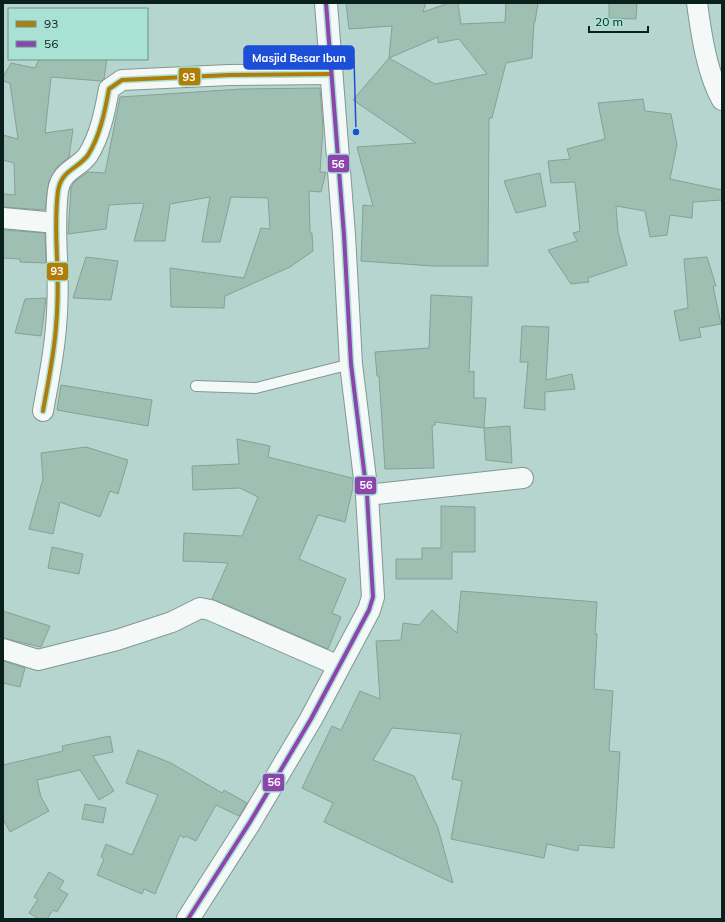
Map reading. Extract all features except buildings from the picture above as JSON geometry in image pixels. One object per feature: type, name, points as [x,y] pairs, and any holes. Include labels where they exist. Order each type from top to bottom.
[{"type":"main road","points":[[188,919],[254,815],[311,719],[369,610],[373,597],[368,495],[350,364],[344,235],[330,74],[326,3]]},
{"type":"street","points":[[697,3],[700,25],[716,89],[722,100]]},
{"type":"street","points":[[44,411],[56,327],[56,223],[58,190],[61,180],[87,156],[98,133],[109,89],[115,83],[122,80],[229,75],[330,74]]},
{"type":"street","points":[[3,218],[56,223]]},
{"type":"street","points":[[368,495],[523,478]]},
{"type":"street","points":[[3,649],[38,660],[117,640],[172,622],[200,608],[210,610],[339,666]]},
{"type":"lane","points":[[196,386],[256,388],[350,364]]},
{"type":"transit line","name":"56","points":[[188,919],[250,822],[311,719],[369,610],[373,597],[367,495],[351,364],[344,235],[326,3]]},
{"type":"transit line","name":"93","points":[[43,411],[57,319],[58,284],[56,208],[58,191],[66,174],[84,160],[92,148],[102,123],[109,89],[122,80],[229,75],[330,74]]},
{"type":"place","name":"Masjid Besar Ibun","points":[[356,132]]}]
